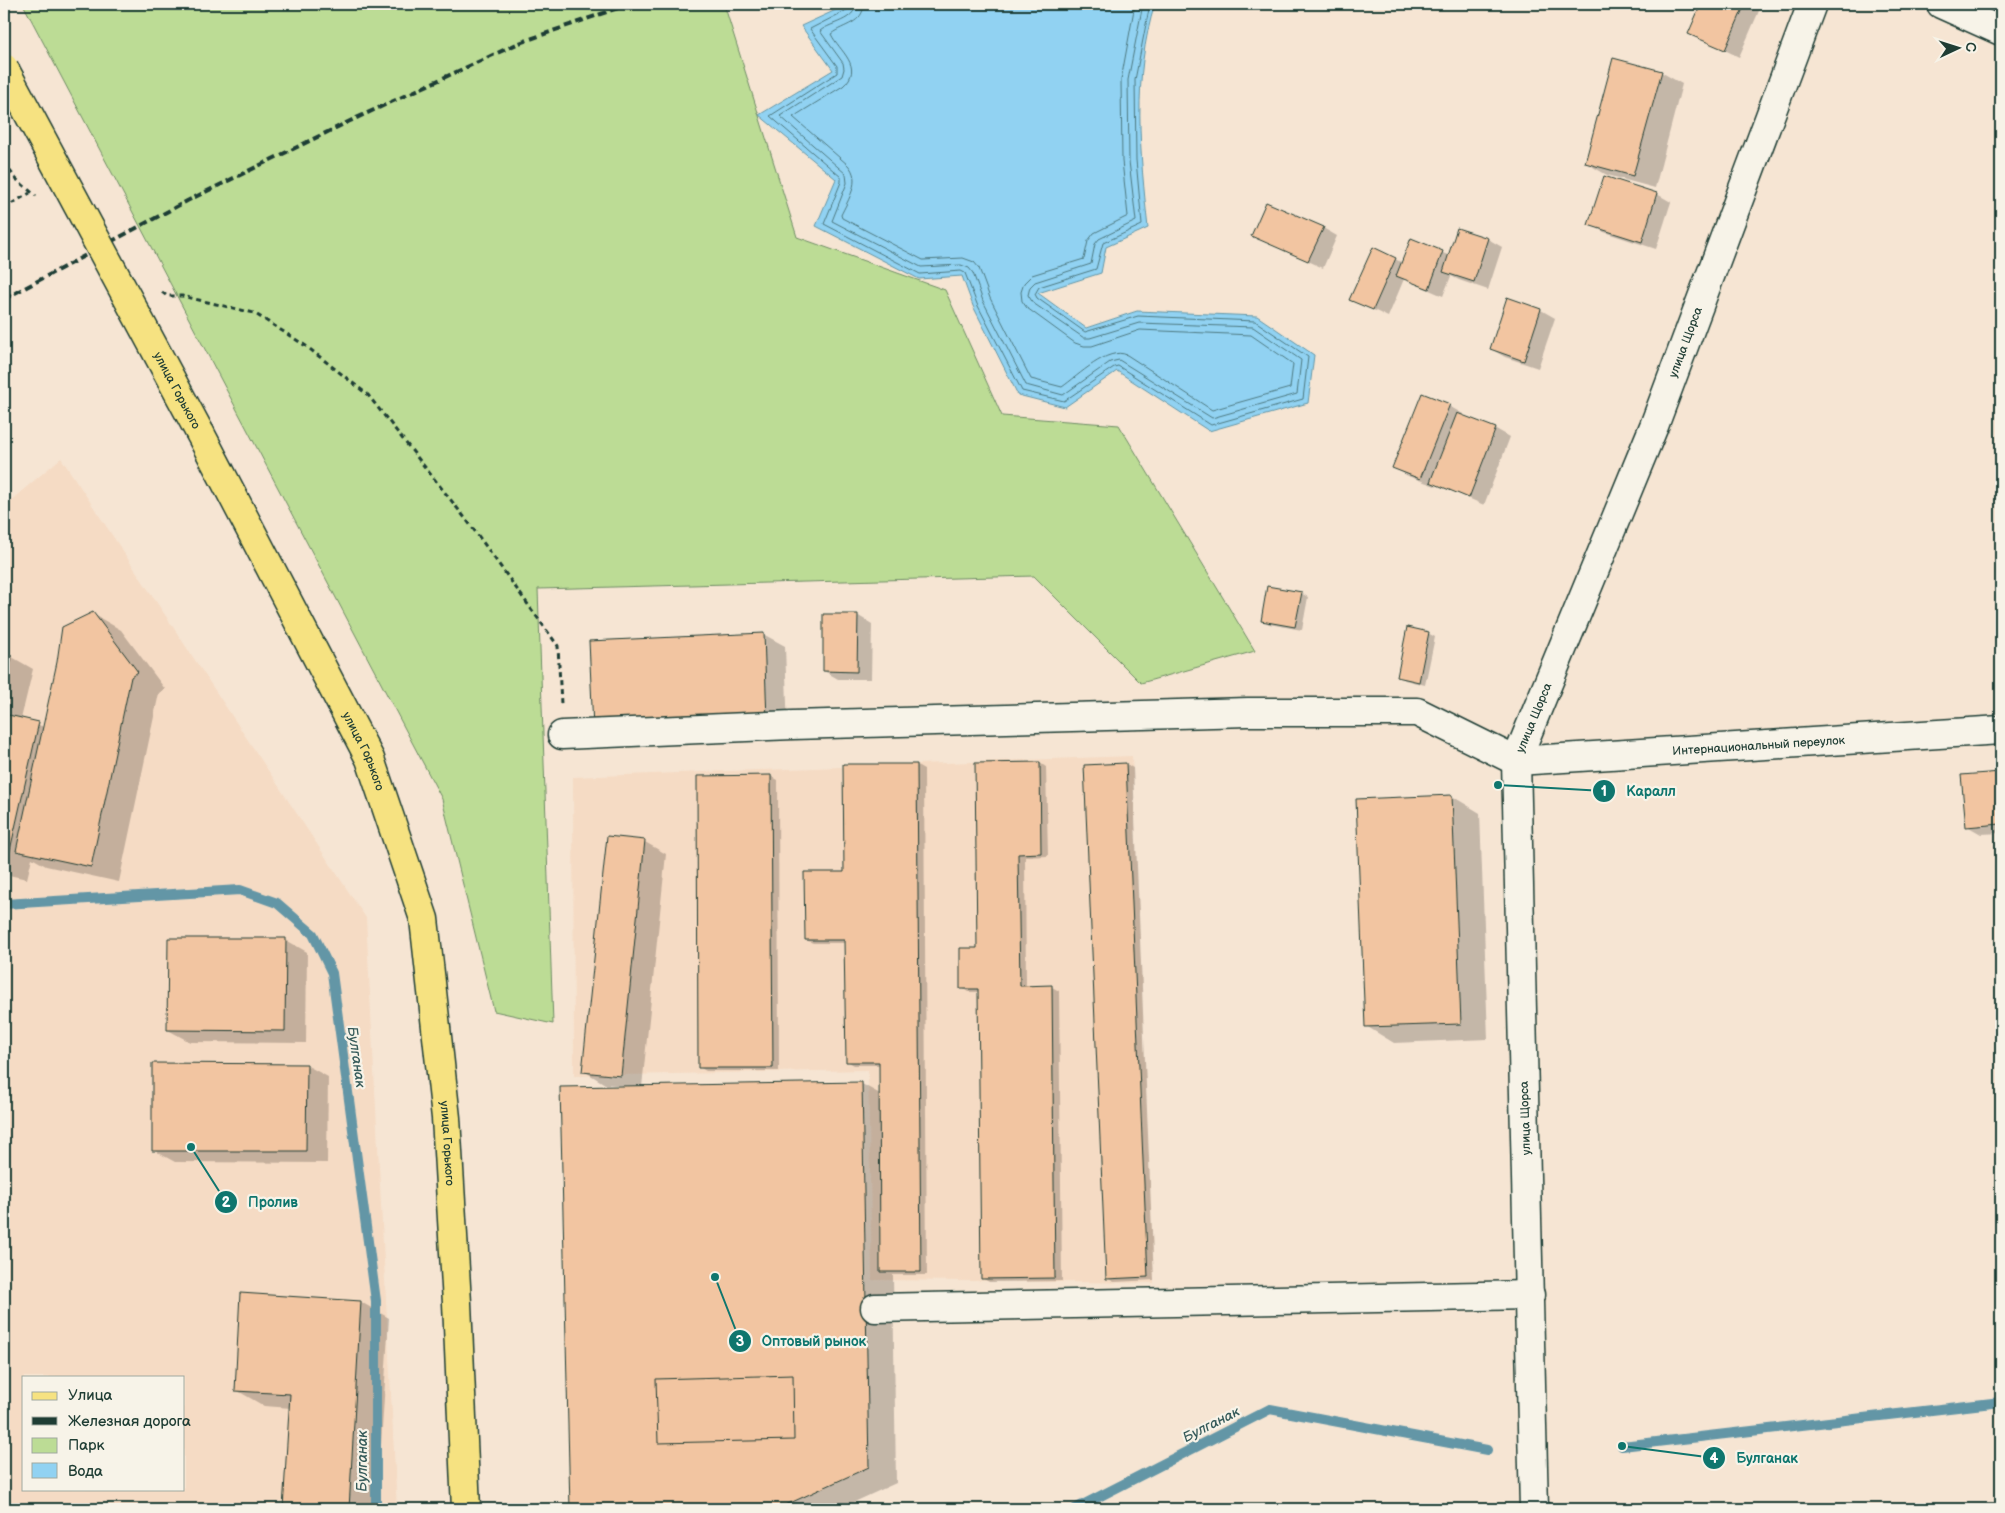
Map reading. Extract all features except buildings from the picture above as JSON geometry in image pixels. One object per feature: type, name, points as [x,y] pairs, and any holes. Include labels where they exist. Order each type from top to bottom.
[{"type":"main road","name":"улица Горького","points":[[4,68],[200,434],[370,758],[424,919],[446,1118],[457,1303],[466,1509]]},
{"type":"lane","name":"улица Щорса","points":[[1534,1509],[1516,761],[1654,426],[1812,4]]},
{"type":"lane","points":[[1941,4],[2001,31]]},
{"type":"lane","points":[[562,735],[803,725],[1248,712],[1417,712],[1516,761]]},
{"type":"lane","name":"Интернациональный переулок","points":[[1516,761],[2001,730]]},
{"type":"lane","points":[[875,1308],[1530,1295]]},
{"type":"path","points":[[4,163],[30,193],[43,200]]},
{"type":"path","points":[[4,208],[30,193]]},
{"type":"path","points":[[161,291],[167,296],[182,296],[254,313],[306,346],[368,395],[469,523],[558,646],[562,735]]},
{"type":"shaded area","points":[[61,458],[366,918],[397,1509],[4,1509],[4,506]]},
{"type":"shaded area","points":[[1132,756],[1154,1283],[872,1280],[868,1070],[574,1076],[573,777]]},
{"type":"green space","points":[[23,4],[724,4],[797,237],[945,290],[1002,416],[1119,425],[1255,651],[1141,683],[1034,576],[538,589],[553,1024],[494,1011],[442,799]]},
{"type":"water","points":[[849,4],[1155,4],[1143,59],[1140,116],[1142,172],[1148,228],[1106,247],[1101,273],[1038,293],[1086,328],[1137,311],[1257,316],[1314,355],[1308,403],[1209,431],[1117,371],[1065,407],[1018,395],[973,306],[962,276],[919,279],[816,226],[836,179],[759,115],[833,70],[801,26]]},
{"type":"waterway","name":"Булганак","points":[[4,904],[240,890],[277,903],[313,934],[332,973],[376,1301],[376,1509]]},
{"type":"waterway","name":"Булганак","points":[[1622,1446],[2001,1402]]},
{"type":"waterway","name":"Булганак","points":[[1075,1509],[1270,1409],[1487,1450]]},
{"type":"railway","points":[[4,299],[187,201],[350,121],[519,43],[629,4]]},
{"type":"place","name":"Каралл","points":[[1498,785]]},
{"type":"place","name":"Пролив","points":[[191,1147]]},
{"type":"place","name":"Оптовый рынок","points":[[715,1277]]},
{"type":"place","name":"Булганак","points":[[1622,1446]]}]
